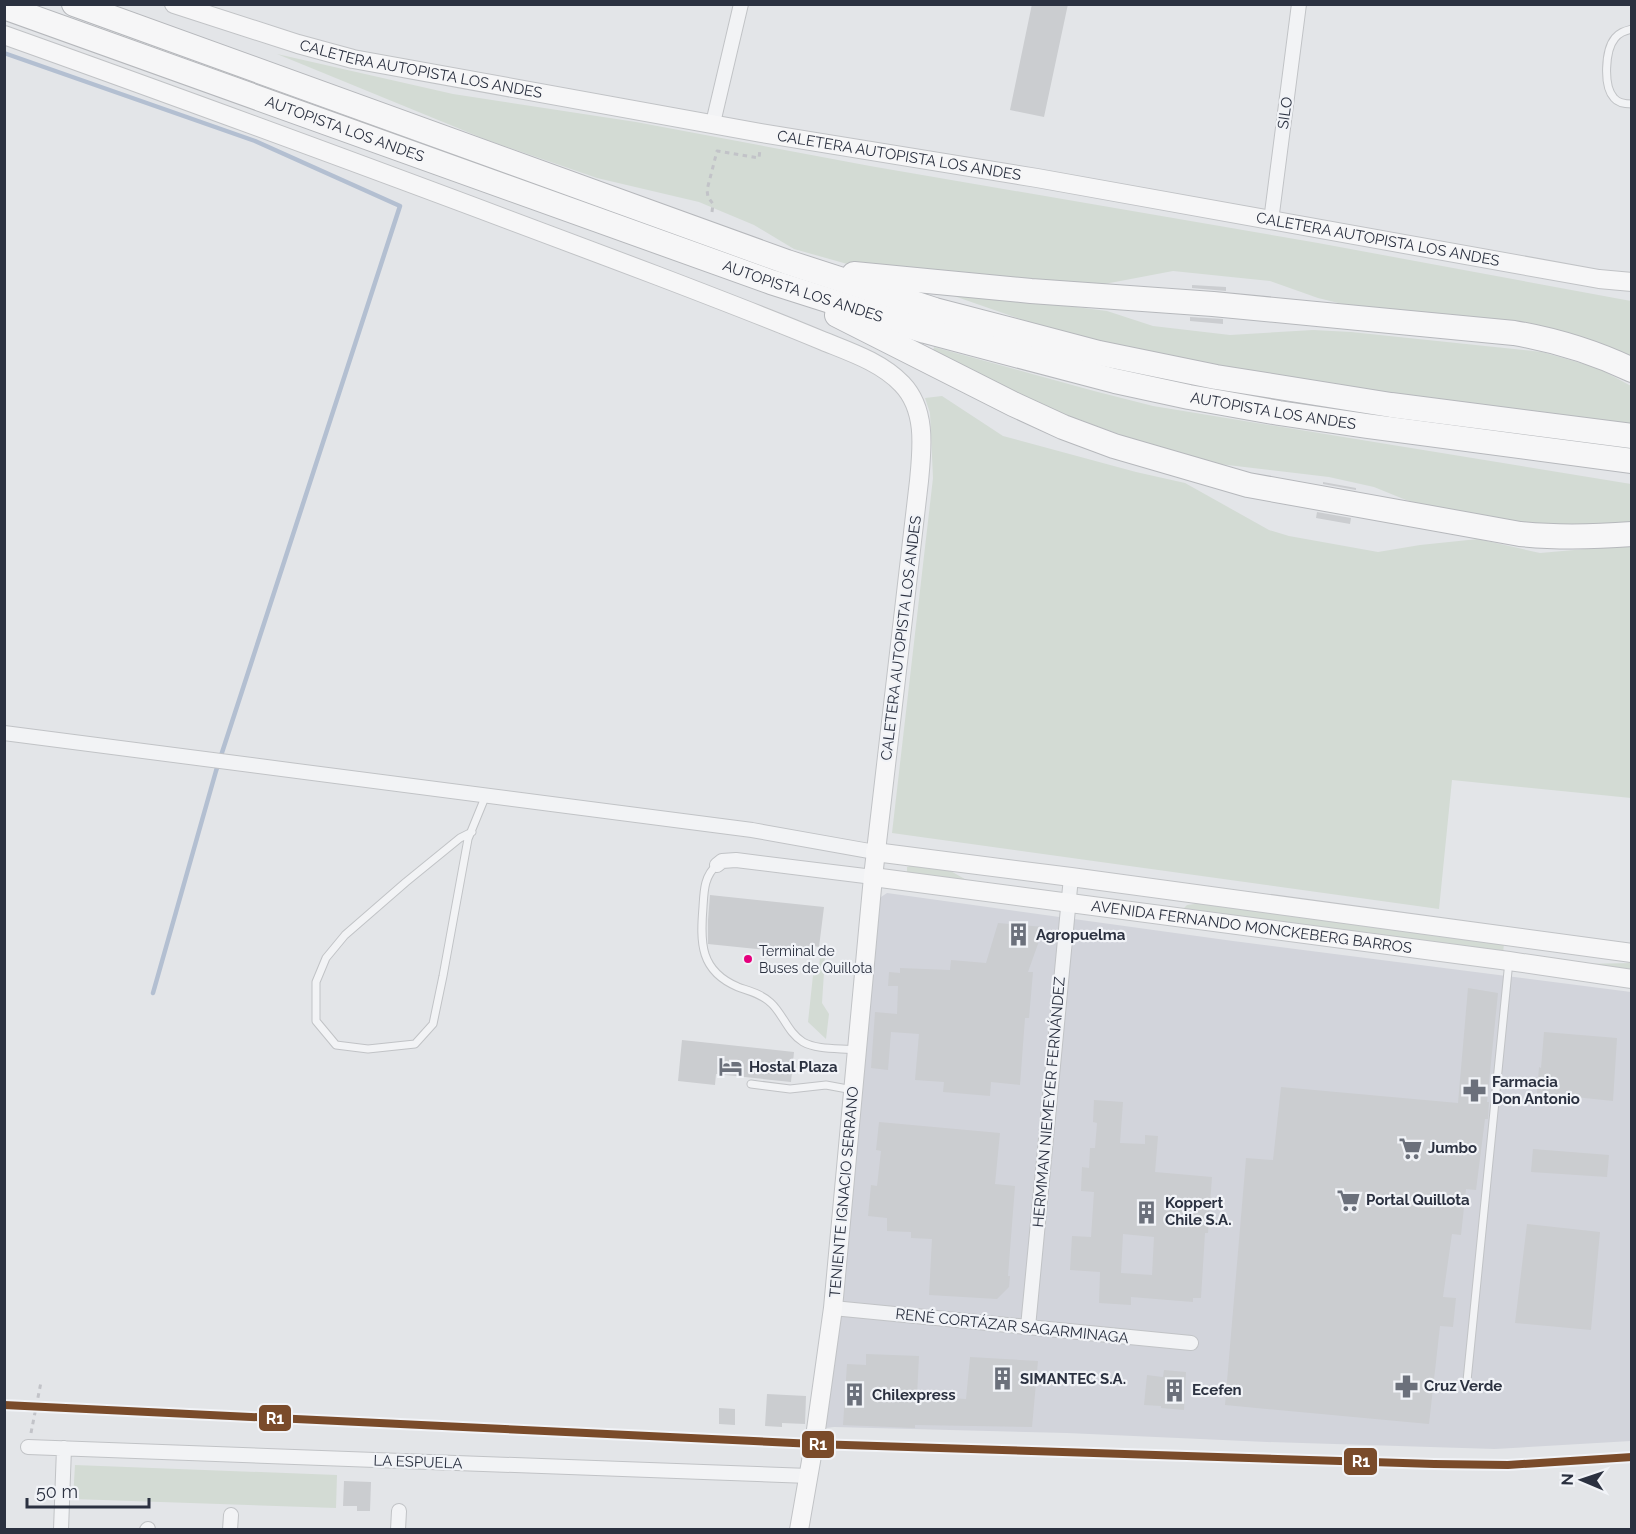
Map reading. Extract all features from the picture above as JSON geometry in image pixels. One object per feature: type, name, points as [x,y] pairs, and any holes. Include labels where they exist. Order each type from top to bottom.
[{"type":"highway","name":"AUTOPISTA LOS ANDES","points":[[74,4],[787,262],[935,310],[1100,353],[1298,391],[1632,436]]},
{"type":"highway","name":"AUTOPISTA LOS ANDES","points":[[4,7],[771,282],[925,331],[1115,381],[1189,397],[1367,426],[1632,461]]},
{"type":"highway","points":[[787,262],[857,274],[1031,291],[1213,304],[1514,333],[1557,342],[1593,353],[1632,370]]},
{"type":"highway","points":[[771,282],[1064,428],[1114,446],[1248,485],[1520,534],[1550,537],[1632,534]]},
{"type":"street","name":"CALETERA AUTOPISTA LOS ANDES","points":[[174,4],[298,44],[353,59],[761,133],[1026,176],[1599,279],[1632,282]]},
{"type":"street","points":[[713,123],[741,4]]},
{"type":"street","name":"SILO","points":[[1271,221],[1299,4]]},
{"type":"street","name":"CALETERA AUTOPISTA LOS ANDES","points":[[4,34],[340,156],[730,303],[854,354],[884,369],[904,385],[918,413],[922,432],[922,454],[875,852]]},
{"type":"street","points":[[4,733],[752,830],[875,852]]},
{"type":"street","name":"AVENIDA FERNANDO MONCKEBERG BARROS","points":[[875,852],[1632,953]]},
{"type":"street","name":"TENIENTE IGNACIO SERRANO","points":[[799,1530],[833,1308],[875,852]]},
{"type":"street","points":[[717,865],[722,861],[736,860],[873,877]]},
{"type":"street","name":"AVENIDA FERNANDO MONCKEBERG BARROS","points":[[873,877],[1632,979]]},
{"type":"street","name":"HERMMAN NIEMEYER FERNÁNDEZ","points":[[1028,1327],[1071,877]]},
{"type":"street","points":[[1509,962],[1516,936]]},
{"type":"street","name":"RENÉ CORTÁZAR SAGARMINAGA","points":[[833,1308],[1191,1343]]},
{"type":"street","name":"LA ESPUELA","points":[[28,1447],[809,1476]]},
{"type":"street","points":[[61,1530],[64,1448]]},
{"type":"street","points":[[399,1511],[399,1530]]},
{"type":"lane","points":[[1632,29],[1622,32],[1613,39],[1606,74],[1608,87],[1614,98],[1622,103],[1632,104]]},
{"type":"lane","points":[[472,832],[460,838],[362,920],[345,935],[326,958],[316,982],[316,1021],[336,1045],[368,1049],[415,1044],[433,1024],[468,839],[472,832],[486,795]]},
{"type":"lane","points":[[717,865],[706,879],[702,921],[701,941],[710,967],[729,983],[758,994],[771,1003],[802,1041],[820,1047],[857,1050]]},
{"type":"lane","points":[[1467,1381],[1509,962]]},
{"type":"lane","points":[[751,1084],[790,1089],[826,1085],[853,1090]]},
{"type":"path","points":[[712,212],[713,204],[708,197],[707,190],[717,151],[759,158],[761,133]]},
{"type":"path","points":[[28,1447],[41,1382]]},
{"type":"shaded area","points":[[277,54],[453,94],[636,122],[870,166],[1318,243],[1631,301],[1631,358],[1619,351],[1539,326],[1379,313],[1318,298],[1270,281],[1173,271],[1078,289],[858,267],[794,249],[754,225],[699,202],[597,178],[487,140]]},
{"type":"shaded area","points":[[982,295],[1107,311],[1153,326],[1230,335],[1313,330],[1351,332],[1542,352],[1598,368],[1631,386],[1631,426],[1378,393],[1095,345],[954,296]]},
{"type":"shaded area","points":[[934,347],[1153,406],[1631,484],[1631,526],[1533,529],[1455,515],[1406,500],[1374,487],[1329,477],[1219,464],[1140,442],[1034,403],[932,355]]},
{"type":"shaded area","points":[[942,396],[1003,436],[1185,483],[1269,530],[1289,536],[1378,552],[1478,539],[1540,553],[1631,545],[1631,798],[1452,780],[1439,909],[892,833],[933,478],[930,413],[925,398]]},
{"type":"shaded area","points":[[913,865],[949,870],[970,882],[907,874],[907,867]]},
{"type":"shaded area","points":[[887,893],[1233,941],[1631,992],[1631,1441],[1495,1449],[1067,1433],[826,1428],[878,899]]},
{"type":"shaded area","points":[[1202,903],[1504,943],[1503,954],[1181,911],[1187,905]]},
{"type":"shaded area","points":[[820,957],[825,957],[822,1003],[829,1014],[826,1039],[808,1022],[814,966],[819,967]]},
{"type":"shaded area","points":[[1631,963],[1631,971],[1583,964]]},
{"type":"shaded area","points":[[75,1465],[337,1475],[336,1508],[73,1499]]},
{"type":"building","points":[[1032,4],[1068,4],[1044,117],[1010,110]]},
{"type":"building","points":[[1192,285],[1226,287],[1226,291],[1192,288]]},
{"type":"building","points":[[1190,317],[1223,319],[1223,324],[1190,321]]},
{"type":"building","points":[[1323,482],[1356,488],[1356,490],[1323,484]]},
{"type":"building","points":[[1317,512],[1351,518],[1350,524],[1316,518]]},
{"type":"building","points":[[710,895],[824,907],[819,947],[814,946],[813,955],[708,944]]},
{"type":"building","points":[[998,923],[1044,927],[1028,972],[1033,972],[1029,1018],[1025,1018],[1020,1085],[991,1082],[990,1096],[943,1092],[944,1082],[915,1080],[919,1034],[891,1032],[888,1070],[871,1068],[875,1012],[897,1014],[898,986],[888,986],[889,972],[900,973],[900,968],[950,970],[951,960],[986,963]]},
{"type":"building","name":"Portal Quillota","points":[[1468,988],[1498,993],[1487,1102],[1489,1102],[1488,1119],[1485,1119],[1476,1190],[1466,1189],[1461,1235],[1452,1234],[1443,1297],[1456,1298],[1453,1327],[1440,1326],[1429,1424],[1225,1405],[1246,1158],[1273,1160],[1281,1087],[1458,1103]]},
{"type":"building","points":[[1544,1032],[1617,1038],[1613,1101],[1537,1093]]},
{"type":"building","points":[[682,1040],[794,1052],[791,1082],[716,1074],[715,1085],[678,1081]]},
{"type":"building","points":[[1094,1100],[1123,1102],[1120,1143],[1145,1144],[1145,1135],[1158,1136],[1155,1172],[1212,1177],[1208,1233],[1205,1233],[1201,1298],[1193,1298],[1193,1302],[1131,1297],[1131,1305],[1099,1303],[1100,1272],[1070,1270],[1072,1236],[1091,1237],[1094,1192],[1081,1191],[1082,1167],[1089,1168],[1090,1148],[1095,1148],[1097,1123],[1093,1122]],"holes":[[[1123,1234],[1154,1237],[1152,1275],[1121,1273]]]},
{"type":"building","points":[[879,1122],[1000,1133],[995,1184],[1015,1186],[1009,1287],[997,1299],[929,1295],[932,1239],[911,1238],[911,1232],[887,1231],[887,1218],[868,1216],[871,1185],[877,1186],[881,1151],[876,1150]]},
{"type":"building","points":[[1533,1149],[1609,1155],[1607,1177],[1531,1172]]},
{"type":"building","points":[[1527,1224],[1600,1232],[1591,1330],[1515,1323]]},
{"type":"building","points":[[866,1354],[919,1356],[917,1396],[966,1399],[970,1357],[1038,1361],[1032,1427],[915,1425],[915,1428],[843,1425],[847,1364],[866,1365]]},
{"type":"building","name":"Ecefen","points":[[1164,1370],[1186,1372],[1184,1410],[1144,1405],[1147,1375],[1163,1377]]},
{"type":"building","points":[[767,1394],[806,1396],[805,1424],[782,1423],[782,1427],[765,1426]]},
{"type":"building","points":[[719,1408],[735,1409],[735,1425],[719,1424]]},
{"type":"building","points":[[344,1481],[371,1482],[370,1511],[357,1511],[357,1506],[343,1506]]},
{"type":"waterway","points":[[4,53],[255,141],[400,206],[216,771],[153,993]]},
{"type":"transit line","name":"R1","points":[[4,1405],[814,1444],[1434,1464],[1508,1465],[1632,1457]]},
{"type":"place","name":"Agropuelma","points":[[1018,935]]},
{"type":"place","name":"Terminal de Buses de Quillota","points":[[748,959]]},
{"type":"place","name":"Hostal Plaza","points":[[731,1067]]},
{"type":"place","name":"Farmacia Don Antonio","points":[[1474,1091]]},
{"type":"place","name":"Jumbo","points":[[1410,1148]]},
{"type":"place","name":"Portal Quillota","points":[[1348,1200]]},
{"type":"place","name":"Koppert Chile S.A.","points":[[1147,1212]]},
{"type":"place","name":"SIMANTEC S.A.","points":[[1002,1379]]},
{"type":"place","name":"Cruz Verde","points":[[1406,1386]]},
{"type":"place","name":"Ecefen","points":[[1174,1390]]},
{"type":"place","name":"Chilexpress","points":[[854,1395]]}]
